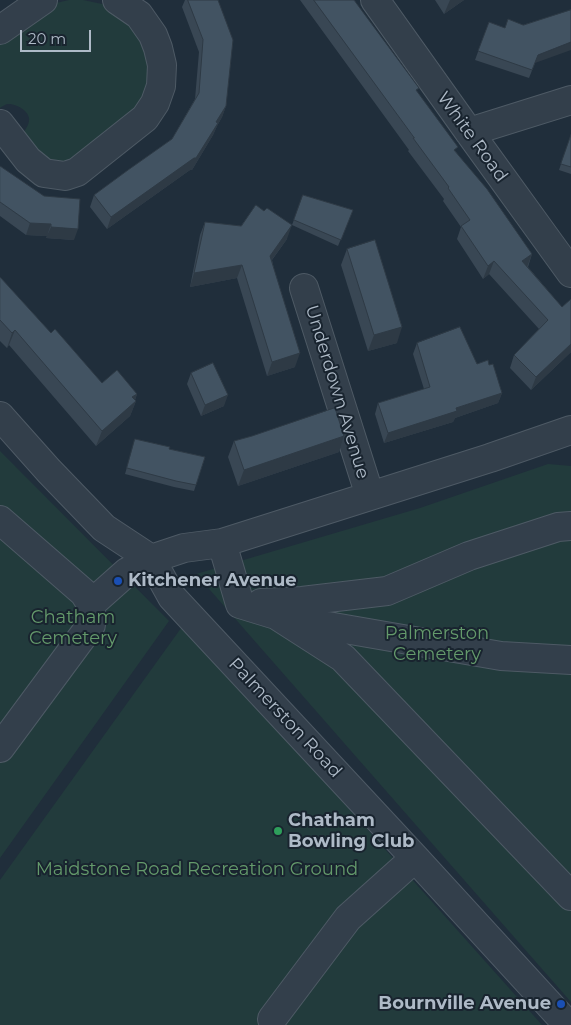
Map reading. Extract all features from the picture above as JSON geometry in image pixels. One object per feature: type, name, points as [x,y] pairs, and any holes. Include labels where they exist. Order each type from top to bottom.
[{"type":"street","points":[[0,30],[43,0]]},
{"type":"street","points":[[1,128],[28,160],[44,173],[65,176],[76,172],[145,118],[155,103],[160,86],[162,65],[158,48],[153,35],[139,15],[117,0]]},
{"type":"street","name":"White Road","points":[[375,0],[571,273]]},
{"type":"street","points":[[469,132],[571,100]]},
{"type":"street","name":"Underdown Avenue","points":[[304,288],[370,496]]},
{"type":"street","name":"Palmerston Road","points":[[0,416],[49,471],[104,528],[151,559],[172,597],[568,1025]]},
{"type":"street","points":[[91,604],[127,572],[151,559],[184,548],[222,543],[490,458],[571,430]]},
{"type":"street","points":[[0,520],[84,593],[91,604],[90,625],[0,748]]},
{"type":"street","points":[[240,604],[387,591],[469,556],[558,528],[571,526]]},
{"type":"street","points":[[222,543],[240,604]]},
{"type":"street","points":[[240,604],[316,624],[501,656],[571,660]]},
{"type":"street","points":[[276,615],[343,658],[571,896]]},
{"type":"street","points":[[272,1019],[348,918],[415,858]]},
{"type":"green space","points":[[69,0],[83,0],[107,5],[128,16],[152,59],[144,103],[75,162],[56,166],[21,136],[29,123],[26,112],[10,104],[0,108],[0,42],[56,3]]},
{"type":"green space","name":"Chatham Cemetery","points":[[0,451],[169,621],[0,858]]},
{"type":"green space","name":"Palmerston Cemetery","points":[[548,464],[571,466],[571,1002],[196,574],[420,508]]},
{"type":"green space","name":"Maidstone Road Recreation Ground","points":[[184,624],[542,1025],[0,1025],[0,880]]},
{"type":"building","points":[[188,0],[218,0],[233,40],[226,106],[216,122],[218,123],[196,158],[111,217],[94,195],[172,139],[199,93],[203,40]]},
{"type":"building","points":[[314,0],[354,0],[419,88],[416,90],[458,147],[454,150],[487,189],[532,254],[522,261],[562,307],[571,299],[571,344],[536,377],[514,355],[548,320],[494,261],[488,266],[461,226],[470,220],[449,187]]},
{"type":"building","points":[[571,10],[571,42],[538,55],[532,70],[478,51],[489,22],[505,28],[508,19],[523,25]]},
{"type":"building","points":[[571,135],[571,167],[561,164]]},
{"type":"building","points":[[0,166],[44,196],[80,199],[78,229],[51,227],[51,224],[30,223],[0,202]]},
{"type":"building","points":[[303,195],[353,210],[341,240],[294,220]]},
{"type":"building","points":[[256,205],[264,211],[267,208],[292,225],[270,256],[300,353],[272,362],[242,265],[194,273],[205,222],[241,226]]},
{"type":"building","points":[[375,240],[402,327],[374,335],[347,249]]},
{"type":"building","points":[[0,277],[51,333],[55,329],[102,383],[117,370],[137,394],[132,397],[136,401],[102,431],[15,330],[12,333],[0,320]]},
{"type":"building","points":[[460,327],[477,364],[488,360],[489,365],[493,364],[502,393],[456,408],[457,411],[388,433],[378,403],[430,387],[417,343]]},
{"type":"building","points":[[213,363],[228,395],[205,405],[191,373]]},
{"type":"building","points":[[335,408],[344,436],[244,470],[234,441]]},
{"type":"building","points":[[135,439],[205,457],[196,485],[127,468]]},
{"type":"place","name":"Kitchener Avenue","points":[[118,581]]},
{"type":"place","name":"Chatham Bowling Club","points":[[278,831]]},
{"type":"place","name":"Bournville Avenue","points":[[561,1004]]}]
